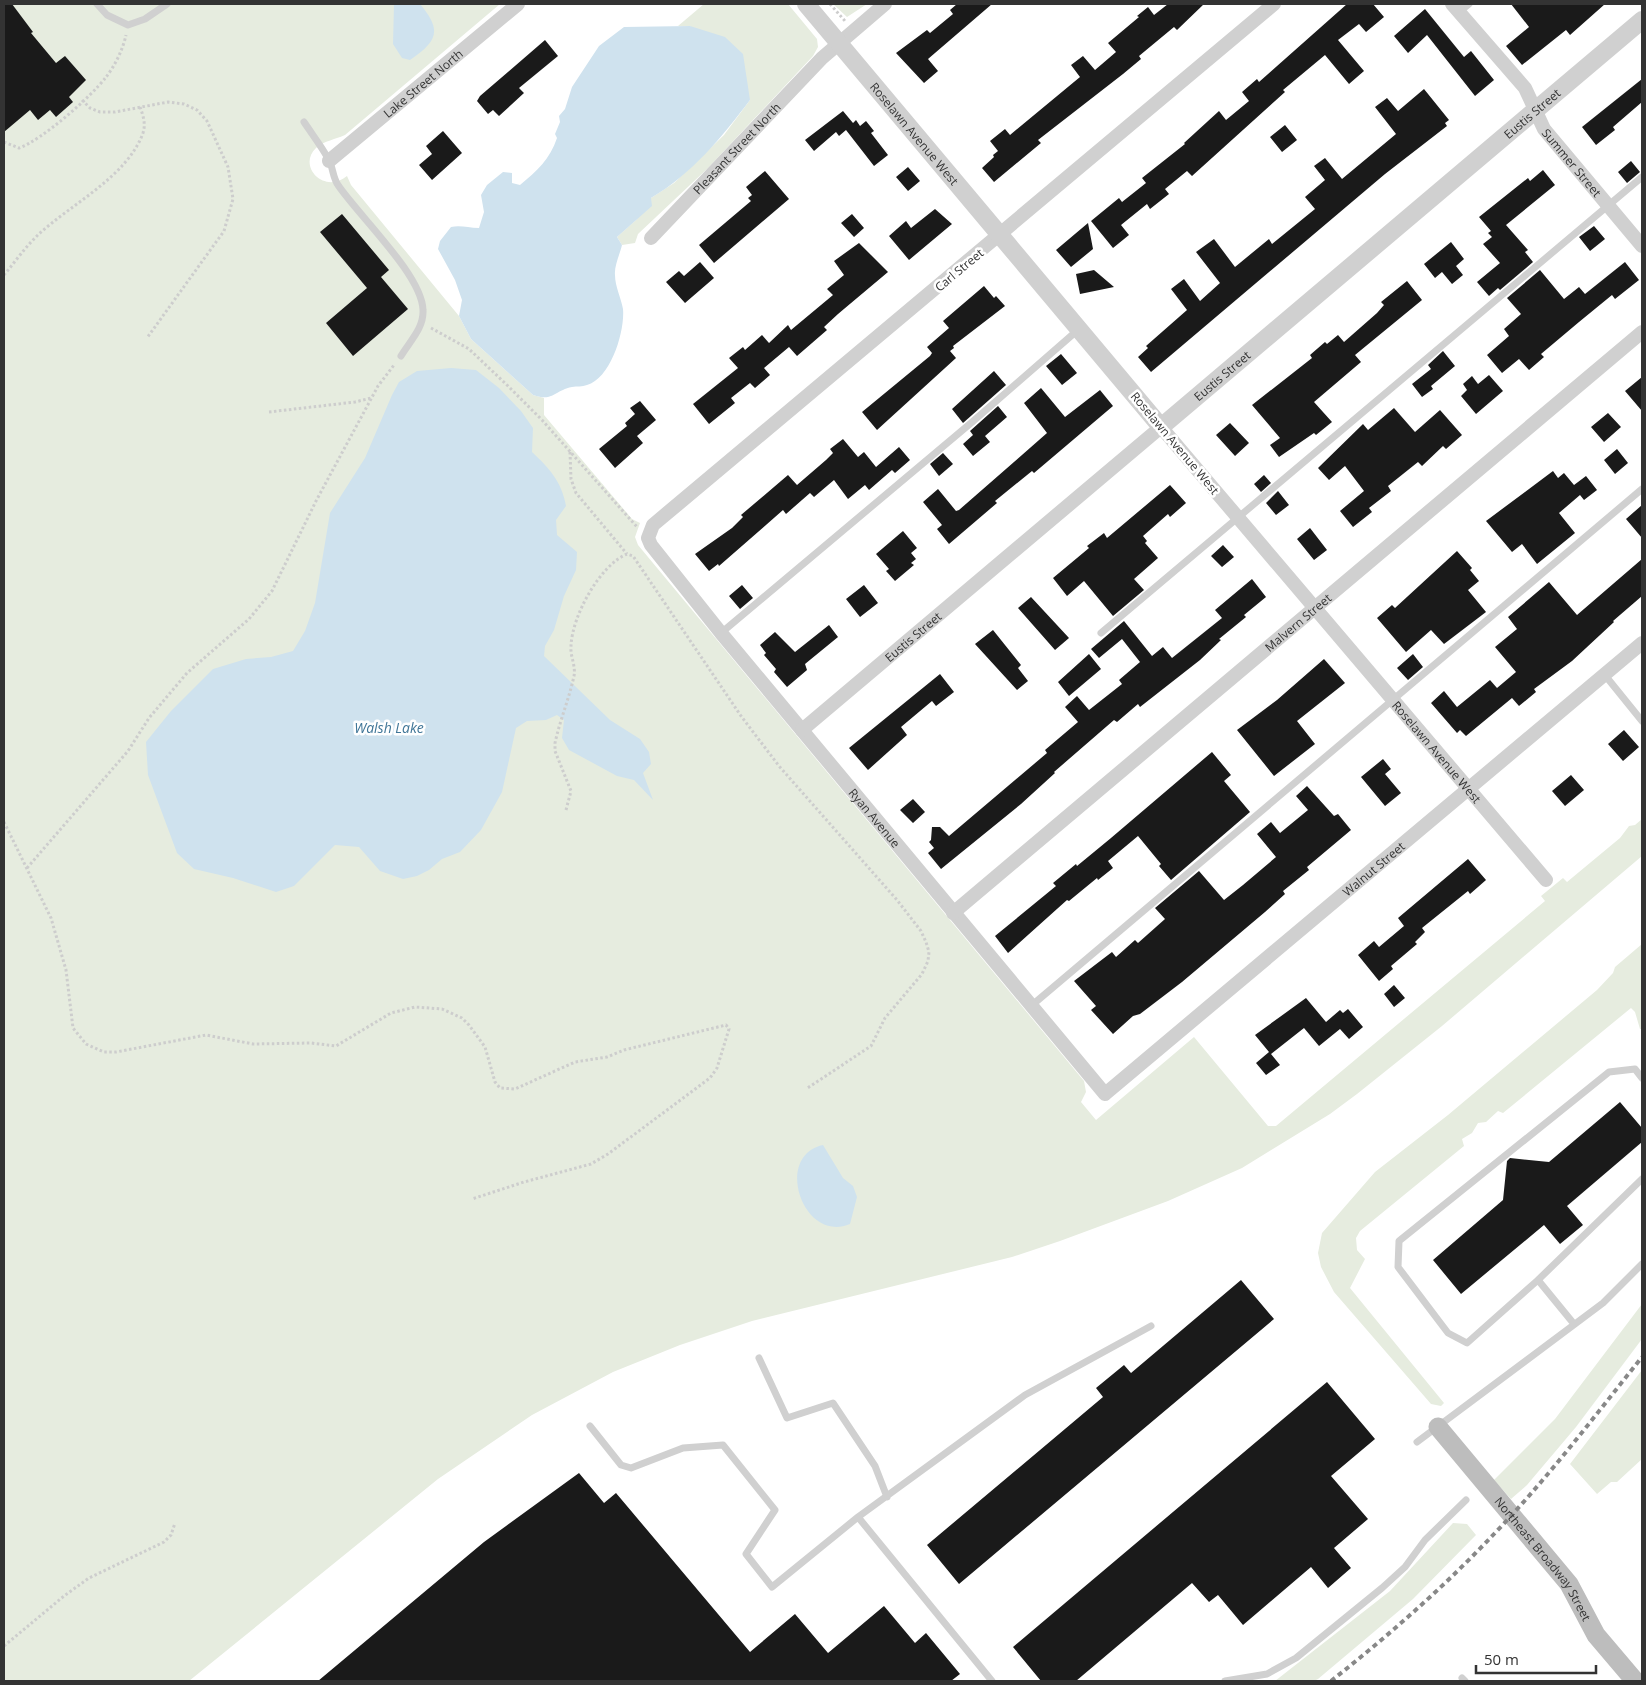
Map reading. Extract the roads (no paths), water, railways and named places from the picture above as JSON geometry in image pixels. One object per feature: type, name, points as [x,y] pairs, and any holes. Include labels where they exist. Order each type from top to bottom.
[{"type":"main road","name":"Northeast Broadway Street","points":[[1442,1432],[1569,1584],[1596,1635],[1635,1681]]},
{"type":"street","name":"Lake Street North","points":[[329,161],[518,4]]},
{"type":"street","name":"Roselawn Avenue West","points":[[806,4],[1314,608],[1546,880]]},
{"type":"street","name":"Pleasant Street North","points":[[650,238],[822,58],[885,4]]},
{"type":"street","name":"Carl Street","points":[[649,535],[653,525],[1001,235],[1274,4]]},
{"type":"street","name":"Summer Street","points":[[1460,6],[1525,88],[1544,129],[1642,246]]},
{"type":"street","name":"Eustis Street","points":[[802,730],[1642,20]]},
{"type":"street","name":"Malvern Street","points":[[953,913],[1642,332]]},
{"type":"street","name":"Ryan Avenue","points":[[649,535],[656,553],[1105,1094]]},
{"type":"street","name":"Walnut Street","points":[[1105,1094],[1642,643]]},
{"type":"lane","points":[[97,4],[107,15],[128,24],[145,20],[166,4]]},
{"type":"lane","points":[[304,122],[329,161],[336,182],[355,209],[391,248],[414,285],[423,307],[423,324],[401,356]]},
{"type":"lane","points":[[1101,633],[1642,177]]},
{"type":"lane","points":[[722,633],[971,424],[1079,328]]},
{"type":"lane","points":[[1031,1006],[1642,489]]},
{"type":"lane","points":[[1604,674],[1642,721]]},
{"type":"lane","points":[[1642,1078],[1635,1069],[1609,1072],[1399,1241],[1398,1267],[1448,1334],[1467,1343],[1538,1280],[1642,1180]]},
{"type":"lane","points":[[1417,1442],[1442,1432],[1574,1324],[1603,1303],[1642,1264]]},
{"type":"lane","points":[[1538,1280],[1574,1324]]},
{"type":"lane","points":[[590,1426],[621,1465],[631,1468],[683,1448],[724,1445],[774,1510],[746,1554],[772,1587],[858,1517],[1025,1395],[1151,1326]]},
{"type":"lane","points":[[759,1358],[787,1418],[833,1403],[875,1466],[887,1497]]},
{"type":"lane","points":[[1225,1681],[1268,1674],[1296,1658],[1405,1567],[1425,1540],[1466,1500]]},
{"type":"lane","points":[[858,1517],[992,1681]]},
{"type":"water","points":[[394,4],[420,4],[432,21],[434,28],[434,35],[431,41],[410,60],[402,58],[393,44]]},
{"type":"water","points":[[690,26],[725,37],[743,54],[750,100],[705,154],[680,178],[651,198],[652,206],[617,237],[622,245],[615,268],[615,279],[623,309],[622,329],[615,353],[603,373],[596,381],[585,386],[572,387],[550,397],[533,395],[471,339],[459,316],[462,300],[455,280],[438,249],[440,241],[451,227],[479,228],[484,212],[481,195],[487,185],[503,172],[512,173],[512,183],[520,185],[542,164],[551,152],[557,138],[555,134],[560,122],[559,116],[565,109],[572,87],[599,46],[624,27]]},
{"type":"water","name":"Walsh Lake","points":[[451,368],[476,370],[499,388],[521,411],[533,428],[532,452],[554,476],[564,497],[566,506],[556,520],[557,535],[577,552],[576,570],[564,596],[554,630],[545,646],[544,656],[610,720],[640,739],[649,752],[651,764],[643,773],[653,800],[634,780],[617,776],[569,750],[562,738],[564,720],[557,715],[546,720],[527,721],[516,728],[502,792],[481,830],[460,852],[442,859],[429,870],[417,876],[403,879],[380,871],[359,847],[335,845],[294,886],[276,892],[233,878],[194,869],[177,853],[148,775],[146,742],[171,711],[213,669],[246,659],[271,657],[293,651],[305,631],[315,603],[330,513],[365,458],[399,382],[417,371]]},
{"type":"water","points":[[823,1145],[843,1178],[853,1186],[857,1197],[850,1224],[833,1227],[819,1222],[808,1211],[800,1196],[797,1180],[800,1165],[808,1152]]},
{"type":"railway","points":[[1331,1681],[1415,1610],[1494,1534],[1551,1470],[1642,1357]]}]
